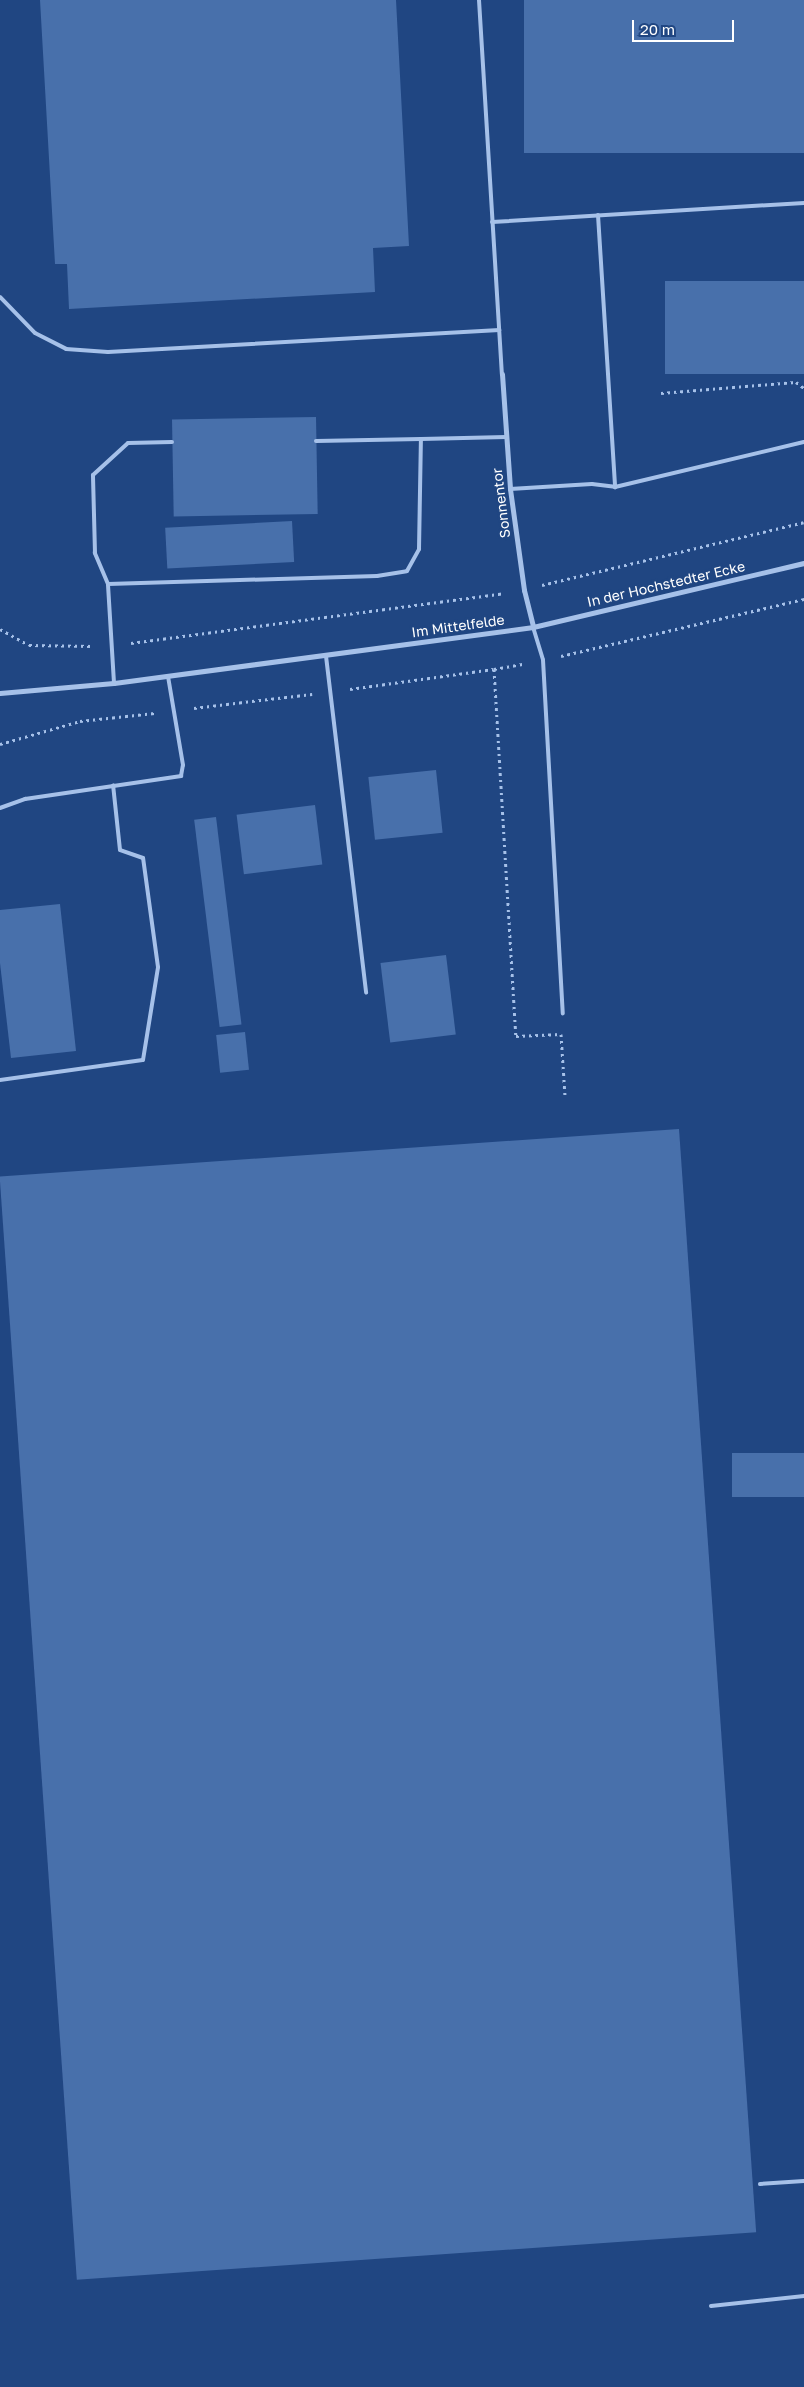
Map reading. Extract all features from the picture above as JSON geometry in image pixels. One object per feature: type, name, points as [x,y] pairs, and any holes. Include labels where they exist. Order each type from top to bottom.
[{"type":"street","name":"Sonnentor","points":[[502,374],[510,489],[524,590],[533,627]]},
{"type":"street","name":"In der Hochstedter Ecke","points":[[533,627],[804,562]]},
{"type":"street","name":"Im Mittelfelde","points":[[0,692],[114,683],[533,627]]},
{"type":"lane","points":[[479,0],[502,374]]},
{"type":"lane","points":[[492,222],[804,203]]},
{"type":"lane","points":[[598,215],[614,488]]},
{"type":"lane","points":[[0,297],[35,332],[66,348],[108,352],[499,330]]},
{"type":"lane","points":[[316,441],[506,437]]},
{"type":"lane","points":[[108,584],[377,576],[406,571],[419,549],[421,439]]},
{"type":"lane","points":[[114,683],[110,645],[108,584],[95,553],[93,476],[128,443],[172,442]]},
{"type":"lane","points":[[510,489],[592,484],[614,488],[804,442]]},
{"type":"lane","points":[[533,627],[543,660],[563,1013]]},
{"type":"lane","points":[[326,656],[366,993]]},
{"type":"lane","points":[[0,808],[25,799],[180,776],[183,765],[168,676]]},
{"type":"lane","points":[[0,1080],[143,1060],[158,967],[143,858],[120,850],[113,785]]},
{"type":"lane","points":[[760,2184],[804,2180]]},
{"type":"lane","points":[[710,2306],[804,2296]]},
{"type":"path","points":[[661,393],[796,382],[804,388]]},
{"type":"path","points":[[0,629],[29,645],[72,648],[110,645],[524,590],[804,522]]},
{"type":"path","points":[[0,744],[80,721],[494,669],[543,660],[804,599]]},
{"type":"path","points":[[494,669],[516,1036],[561,1034],[565,1096]]},
{"type":"building","points":[[40,0],[396,0],[409,246],[373,248],[375,292],[69,309],[67,264],[55,264]]},
{"type":"building","points":[[524,0],[804,0],[804,153],[524,153]]},
{"type":"building","points":[[665,281],[804,281],[804,374],[665,374]]},
{"type":"building","points":[[316,417],[318,514],[174,516],[172,420]]},
{"type":"building","points":[[292,521],[294,562],[167,569],[165,528]]},
{"type":"building","points":[[436,770],[443,833],[375,840],[368,777]]},
{"type":"building","points":[[315,805],[322,865],[244,874],[237,815]]},
{"type":"building","points":[[216,817],[241,1024],[220,1027],[194,820]]},
{"type":"building","points":[[60,904],[76,1051],[11,1058],[0,963],[0,910]]},
{"type":"building","points":[[446,955],[456,1034],[390,1042],[380,963]]},
{"type":"building","points":[[245,1032],[249,1070],[220,1073],[216,1035]]},
{"type":"building","points":[[679,1129],[756,2232],[77,2280],[0,1176]]},
{"type":"building","points":[[732,1453],[804,1453],[804,1497],[732,1497]]}]
